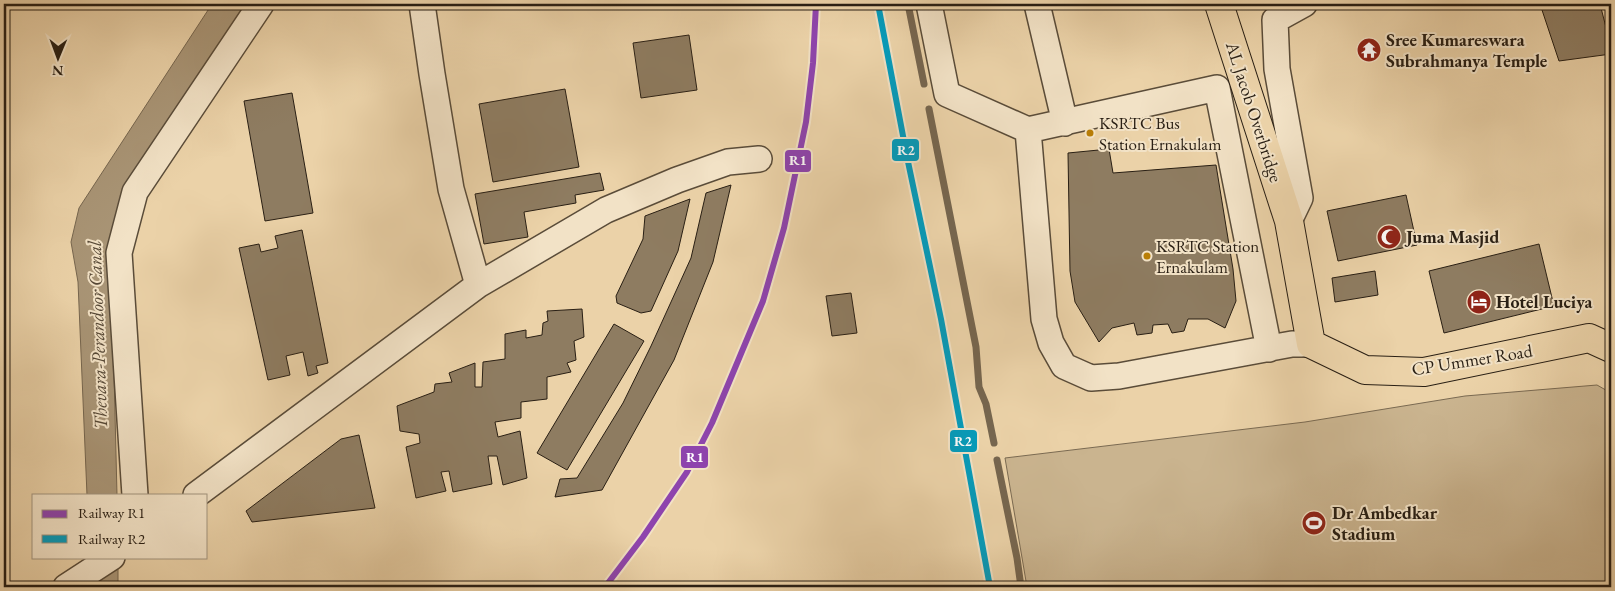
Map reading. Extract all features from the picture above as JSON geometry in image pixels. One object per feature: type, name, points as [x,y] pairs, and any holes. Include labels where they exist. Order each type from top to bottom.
[{"type":"main road","name":"AL Jacob Overbridge","points":[[1219,4],[1289,220]]},
{"type":"main road","points":[[1289,220],[1311,344]]},
{"type":"main road","name":"CP Ummer Road","points":[[1311,344],[1365,370],[1424,372],[1604,340]]},
{"type":"street","points":[[135,494],[119,254],[121,245],[135,192],[261,4]]},
{"type":"street","points":[[422,4],[451,189],[478,285]]},
{"type":"street","points":[[929,4],[947,94],[1028,130],[1217,88],[1269,349]]},
{"type":"street","points":[[1037,4],[1065,123]]},
{"type":"street","points":[[1289,220],[1300,198],[1277,69],[1276,20],[1304,4]]},
{"type":"street","points":[[1028,130],[1044,319],[1051,344],[1064,366],[1091,378],[1119,376],[1292,344],[1311,344]]},
{"type":"street","points":[[197,494],[478,285],[606,210],[677,180],[728,162],[759,160]]},
{"type":"street","points":[[72,584],[111,558]]},
{"type":"shaded area","name":"Dr Ambedkar Stadium","points":[[1597,385],[1611,393],[1611,587],[1027,587],[1005,458],[1305,422],[1465,396]]},
{"type":"water","name":"Thevara-Perandoor Canal","points":[[212,4],[247,4],[111,251],[117,494],[87,494],[78,282],[71,242],[79,208]]},
{"type":"water","points":[[90,558],[118,558],[118,587],[91,587]]},
{"type":"building","points":[[1540,4],[1600,4],[1611,47],[1611,54],[1559,61]]},
{"type":"building","points":[[689,35],[697,90],[641,98],[633,43]]},
{"type":"building","points":[[565,89],[579,167],[493,182],[479,104]]},
{"type":"building","points":[[292,93],[313,213],[265,221],[244,101]]},
{"type":"building","points":[[1109,149],[1113,173],[1216,165],[1233,269],[1236,301],[1225,328],[1208,319],[1188,319],[1184,331],[1172,333],[1168,324],[1153,325],[1152,333],[1137,335],[1134,323],[1112,328],[1099,342],[1075,302],[1070,271],[1068,153]]},
{"type":"building","points":[[600,173],[604,190],[575,195],[576,203],[524,212],[528,237],[484,244],[475,194]]},
{"type":"building","points":[[731,185],[713,262],[674,360],[602,490],[555,497],[560,479],[577,478],[623,403],[691,258],[706,193]]},
{"type":"building","points":[[1406,195],[1417,245],[1338,261],[1327,211]]},
{"type":"building","points":[[690,199],[678,251],[651,311],[641,313],[617,303],[616,296],[643,239],[645,216]]},
{"type":"building","points":[[302,230],[328,363],[316,366],[318,373],[308,376],[303,352],[286,356],[290,375],[268,380],[239,248],[259,244],[261,252],[278,248],[275,236]]},
{"type":"building","points":[[1539,244],[1554,306],[1444,333],[1429,271]]},
{"type":"building","points":[[1375,271],[1378,295],[1335,302],[1332,278]]},
{"type":"building","points":[[851,293],[857,333],[832,336],[826,296]]},
{"type":"building","points":[[582,309],[584,337],[574,341],[576,360],[567,363],[571,372],[547,377],[547,399],[521,402],[521,418],[495,422],[498,437],[520,431],[527,478],[503,485],[497,456],[488,456],[492,484],[453,492],[449,471],[441,472],[446,491],[416,498],[406,447],[420,443],[419,434],[400,431],[397,406],[434,392],[435,384],[452,382],[449,373],[475,363],[475,387],[482,387],[483,362],[505,359],[505,334],[526,330],[526,338],[542,335],[543,323],[548,321],[547,311]]},
{"type":"building","points":[[614,324],[644,341],[567,470],[537,453]]},
{"type":"building","points":[[359,435],[375,508],[252,522],[246,511],[341,439]]},
{"type":"waterway","points":[[908,4],[924,84]]},
{"type":"waterway","points":[[929,109],[976,347],[979,387],[986,404],[994,443]]},
{"type":"waterway","points":[[997,460],[1021,587]]},
{"type":"railway","points":[[605,587],[643,537],[687,472],[712,423],[763,301],[784,228],[806,122],[813,63],[816,4]]},
{"type":"rail line","name":"R1","points":[[605,587],[643,537],[687,472],[712,423],[763,301],[784,228],[806,122],[813,63],[816,4]]},
{"type":"rail line","name":"R2","points":[[878,4],[907,157],[941,319],[990,587]]},
{"type":"place","name":"Sree Kumareswara Subrahmanya Temple","points":[[1369,50]]},
{"type":"place","name":"KSRTC Bus Station Ernakulam","points":[[1090,133]]},
{"type":"place","name":"Juma Masjid","points":[[1389,237]]},
{"type":"place","name":"KSRTC Station Ernakulam","points":[[1147,256]]},
{"type":"place","name":"Hotel Luciya","points":[[1479,302]]},
{"type":"place","name":"Dr Ambedkar Stadium","points":[[1314,523]]}]
